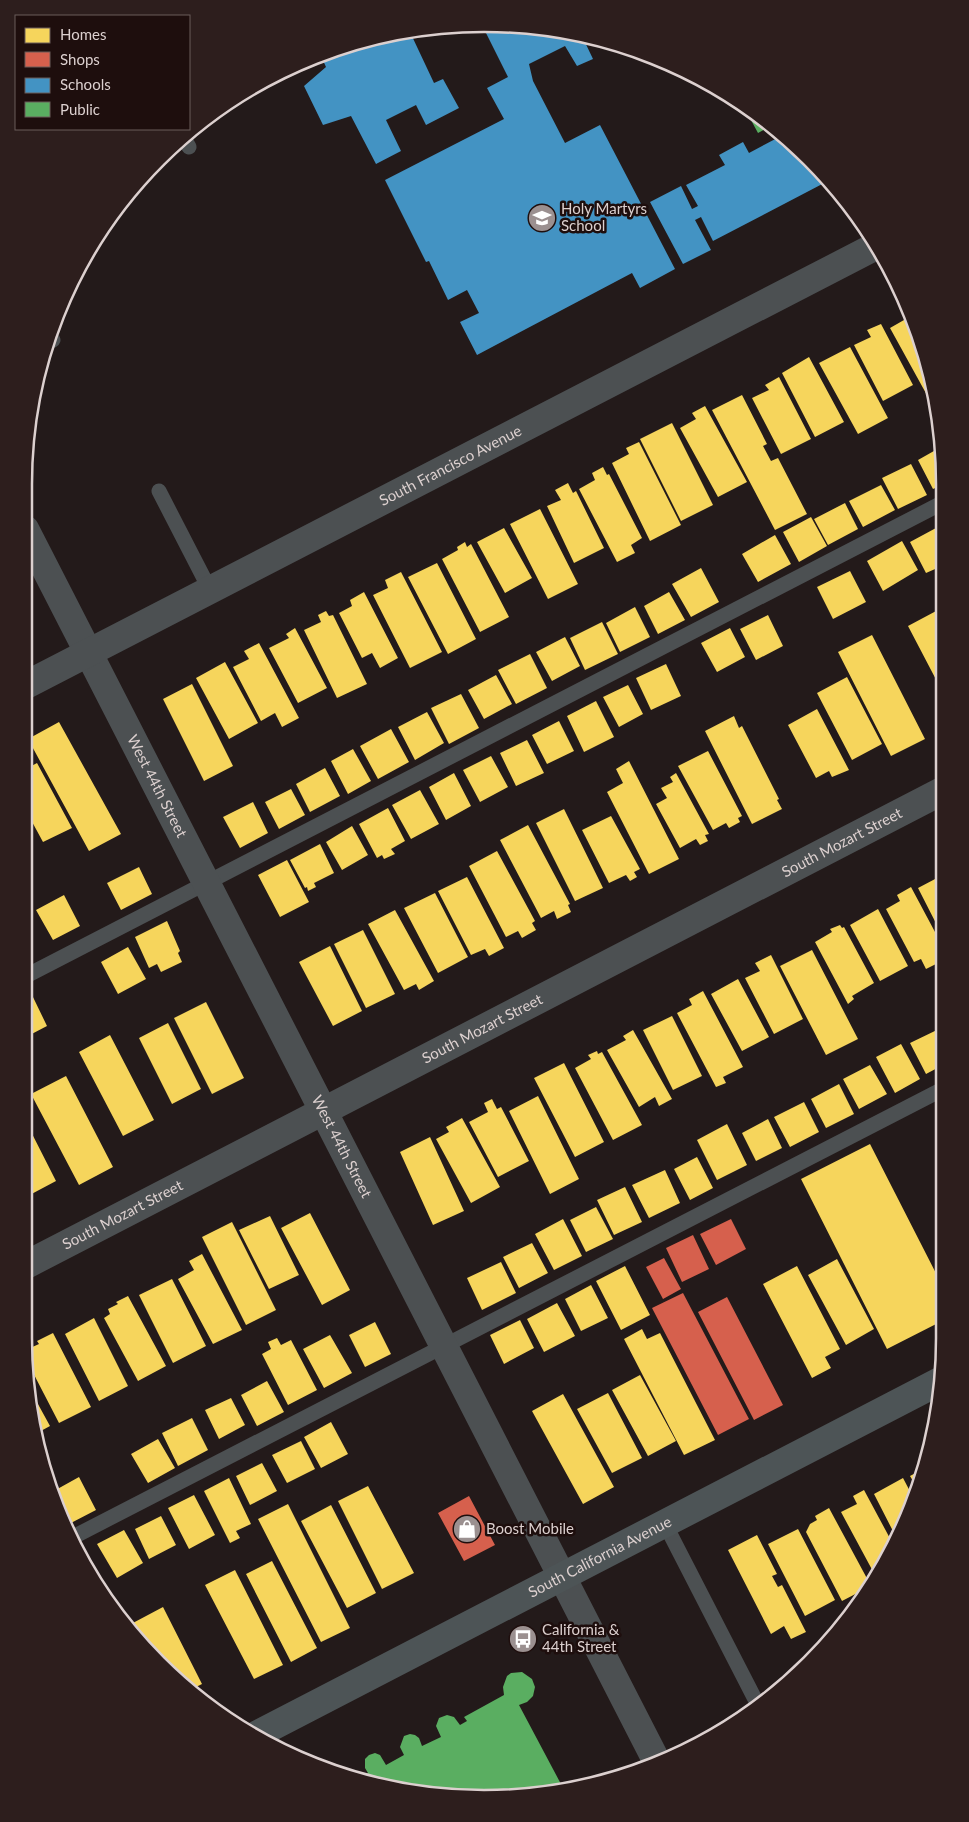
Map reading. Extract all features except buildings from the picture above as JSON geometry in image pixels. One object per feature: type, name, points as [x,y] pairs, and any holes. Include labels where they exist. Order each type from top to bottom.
[{"type":"main road","name":"South California Avenue","points":[[263,1732],[934,1384]]},
{"type":"street","name":"South Francisco Avenue","points":[[32,682],[870,249]]},
{"type":"street","name":"West 44th Street","points":[[32,543],[654,1756]]},
{"type":"street","name":"South Mozart Street","points":[[32,1262],[936,794]]},
{"type":"lane","points":[[159,491],[210,590]]},
{"type":"lane","points":[[32,973],[936,506]]},
{"type":"lane","points":[[78,1535],[936,1093]]},
{"type":"lane","points":[[665,1524],[755,1699]]},
{"type":"place","name":"Holy Martyrs School","points":[[542,218]]},
{"type":"place","name":"Boost Mobile","points":[[467,1529]]},
{"type":"place","name":"California & 44th Street","points":[[523,1639]]}]
